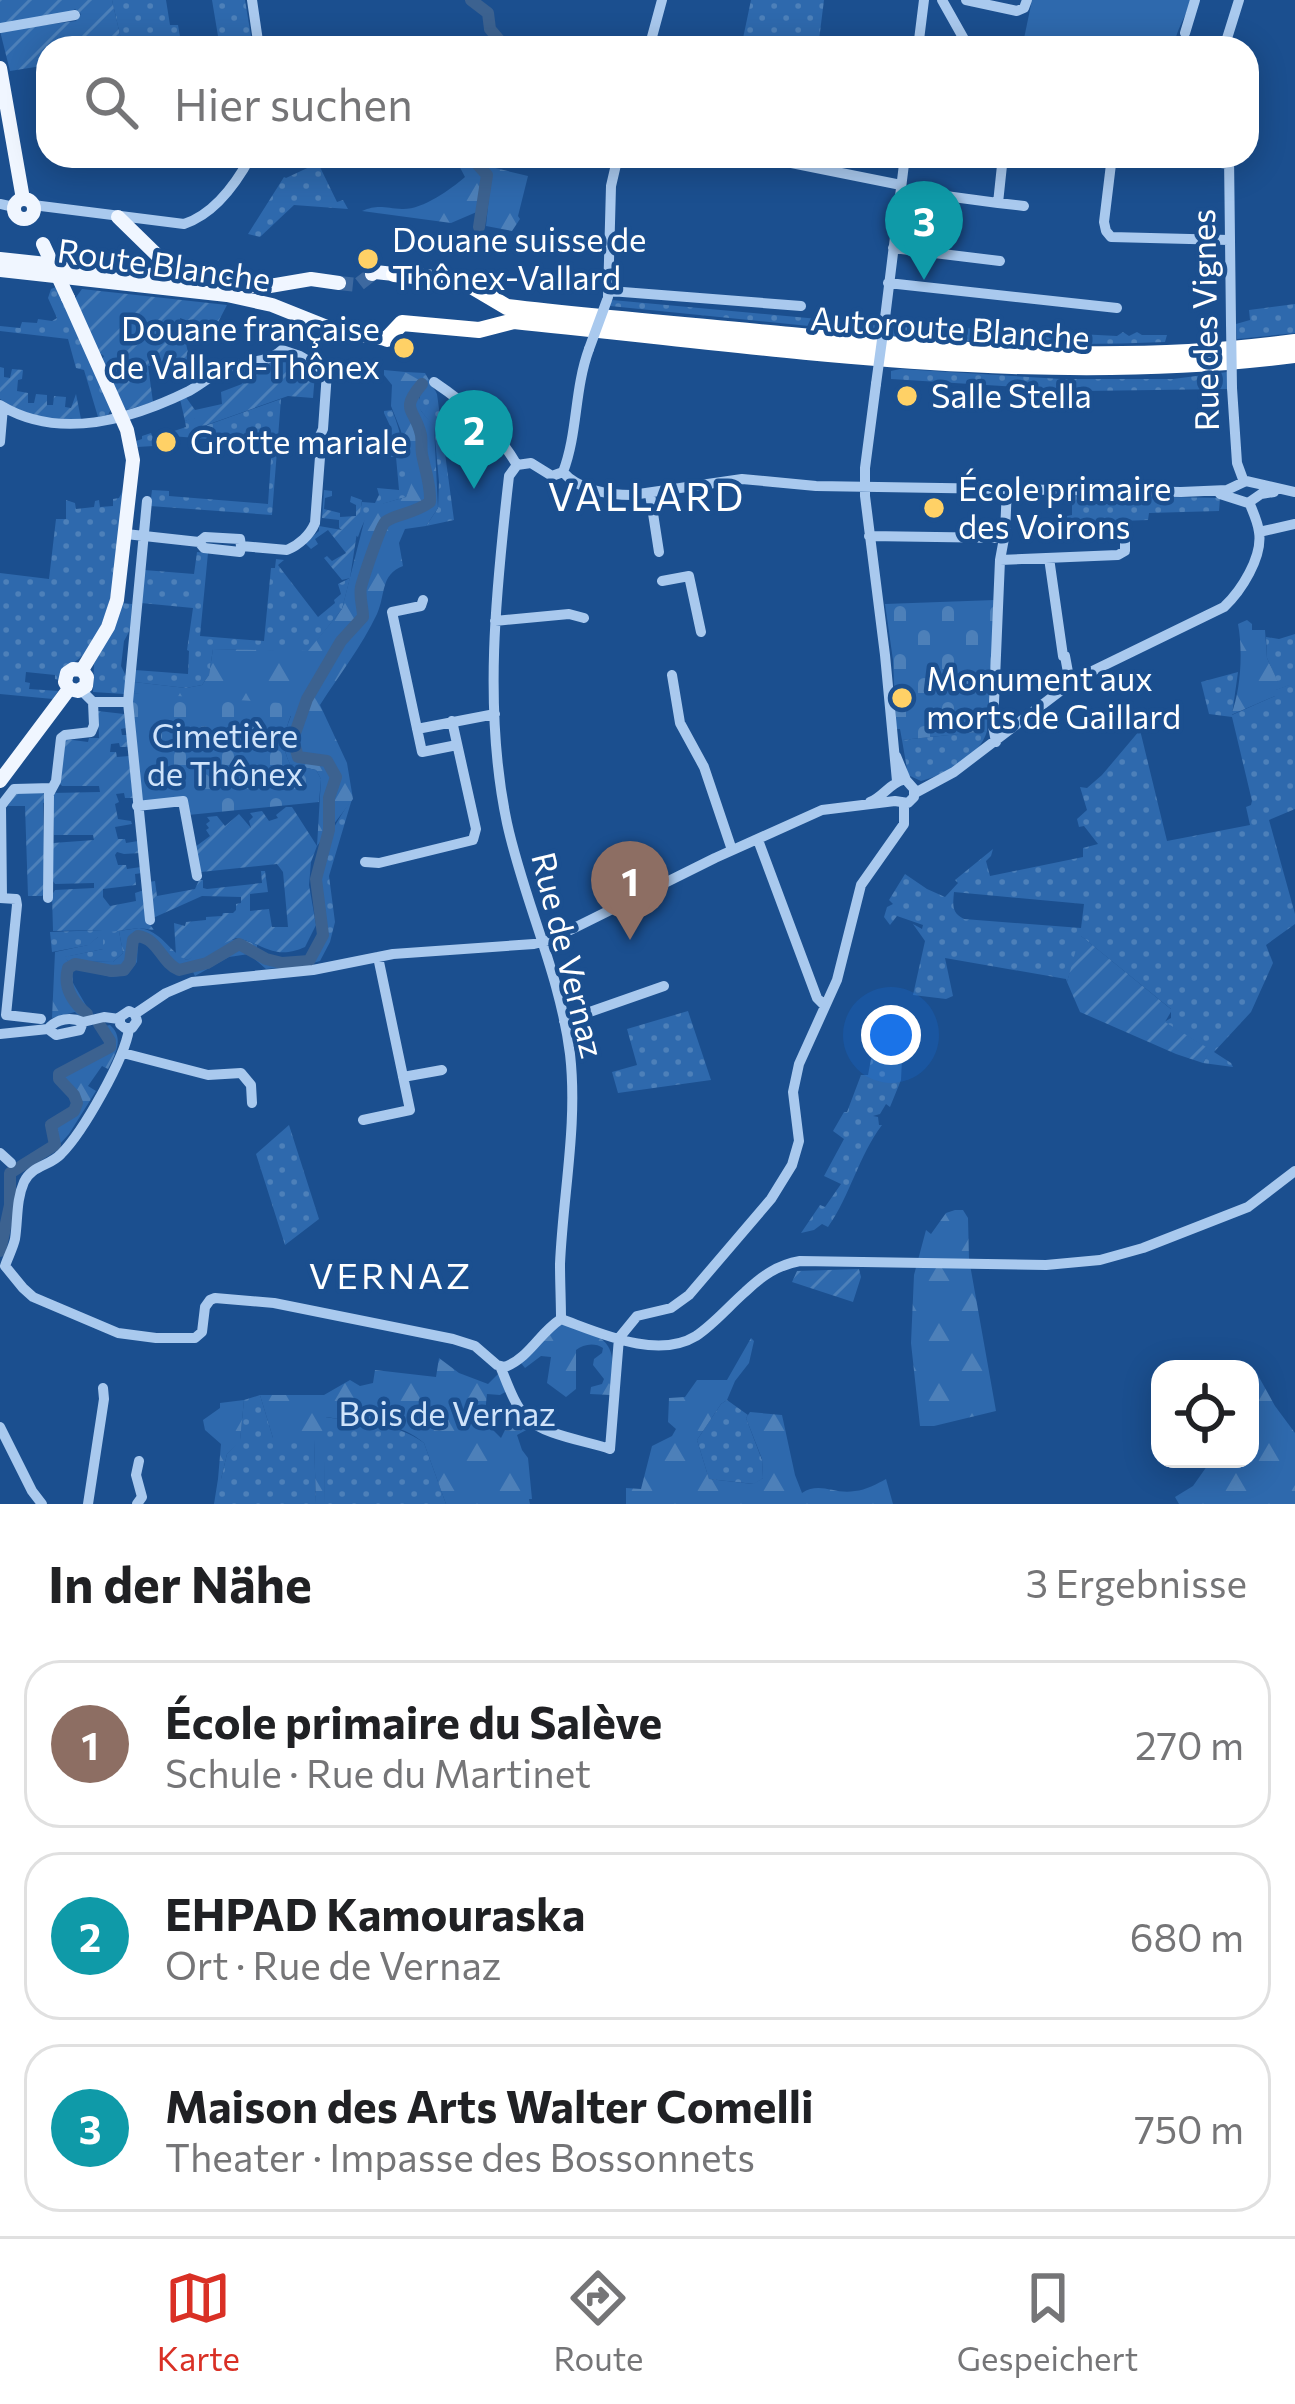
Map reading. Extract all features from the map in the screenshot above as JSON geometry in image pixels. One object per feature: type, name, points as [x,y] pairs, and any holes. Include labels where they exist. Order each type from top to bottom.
[{"type":"highway","points":[[394,274],[465,281],[507,307],[606,309]]},
{"type":"highway","points":[[387,339],[403,323],[479,330],[606,309]]},
{"type":"highway","name":"Autoroute Blanche","points":[[606,309],[914,347],[1027,355],[1153,355],[1295,342]]},
{"type":"highway","name":"Autoroute Blanche","points":[[606,309],[887,357],[1050,368],[1155,367],[1295,355]]},
{"type":"main road","points":[[0,68],[20,207],[44,244],[68,298],[121,418],[134,465],[120,585],[101,640],[82,670],[87,680],[0,781]]},
{"type":"main road","points":[[118,217],[161,259],[194,279]]},
{"type":"main road","name":"Route Blanche","points":[[0,259],[264,287],[311,279],[339,283]]},
{"type":"main road","name":"Route Blanche","points":[[0,270],[224,295],[272,305],[337,331],[387,339]]},
{"type":"main road","points":[[372,274],[394,274]]},
{"type":"street","points":[[252,0],[257,36]]},
{"type":"street","points":[[652,36],[662,0]]},
{"type":"street","points":[[920,36],[924,0]]},
{"type":"street","points":[[942,0],[962,36]]},
{"type":"street","points":[[966,0],[1017,11],[1028,0]]},
{"type":"street","points":[[1185,33],[1195,0]]},
{"type":"street","points":[[1228,36],[1239,0]]},
{"type":"street","points":[[0,28],[75,15]]},
{"type":"street","points":[[20,207],[172,225],[190,223],[213,208],[242,168]]},
{"type":"street","points":[[563,472],[577,389],[606,309],[615,168]]},
{"type":"street","points":[[826,168],[901,188],[1024,206]]},
{"type":"street","points":[[135,1014],[186,983],[322,969],[378,957],[543,942],[824,809],[911,801],[896,756],[864,485],[904,168]]},
{"type":"street","points":[[998,203],[1002,168]]},
{"type":"street","points":[[1111,168],[1104,222],[1112,237],[1229,240]]},
{"type":"street","name":"Rue des Vignes","points":[[1229,168],[1237,464],[1259,532]]},
{"type":"street","points":[[893,248],[1000,261]]},
{"type":"street","points":[[888,283],[1117,308]]},
{"type":"street","points":[[606,309],[801,306]]},
{"type":"street","points":[[0,442],[2,406],[27,420],[58,425],[121,418],[170,400],[226,368],[274,358],[282,350],[327,372],[315,523],[290,549],[241,546],[240,552],[204,548],[200,542],[126,534]]},
{"type":"street","points":[[434,382],[493,429],[518,465],[528,462],[552,476],[563,472]]},
{"type":"street","name":"Rue de Vernaz","points":[[518,465],[509,476],[495,620],[495,715],[508,826],[564,1021],[572,1084],[561,1319]]},
{"type":"street","points":[[563,472],[577,484],[620,495],[740,479],[816,486],[1295,495]]},
{"type":"street","points":[[996,742],[992,726],[1007,487]]},
{"type":"street","points":[[650,494],[659,552]]},
{"type":"street","points":[[147,501],[128,702],[150,920]]},
{"type":"street","points":[[862,805],[904,786],[943,780],[1070,683],[1224,607],[1237,593],[1256,555],[1259,532],[1295,524]]},
{"type":"street","points":[[869,536],[1003,538]]},
{"type":"street","points":[[1000,560],[1120,555],[1125,539]]},
{"type":"street","points":[[1049,558],[1070,683]]},
{"type":"street","points":[[662,581],[689,576],[701,632]]},
{"type":"street","points":[[423,600],[422,606],[392,612],[422,752],[457,745]]},
{"type":"street","points":[[495,620],[569,614],[584,618]]},
{"type":"street","points":[[672,675],[680,723],[704,767],[732,850]]},
{"type":"street","points":[[75,690],[93,702],[128,702]]},
{"type":"street","points":[[48,898],[49,794],[56,782],[61,738],[91,732],[93,702]]},
{"type":"street","points":[[417,729],[495,715]]},
{"type":"street","points":[[365,862],[379,863],[473,840],[476,829],[452,721]]},
{"type":"street","points":[[135,1014],[136,1024],[129,1029],[123,1053],[63,1153],[24,1181],[15,1238],[2,1267],[23,1288],[33,1297],[125,1335],[198,1337],[206,1304],[213,1298],[268,1302],[469,1343],[500,1366],[531,1422],[610,1448],[619,1338],[637,1316],[683,1300],[778,1189],[792,1165],[798,1148],[796,1073],[842,963],[861,885],[904,824],[900,802],[891,794],[904,786]]},
{"type":"street","points":[[52,788],[14,788],[2,806],[1,898],[16,899],[17,905],[6,1015],[45,1024],[56,1036],[80,1030],[83,1022],[119,1018]]},
{"type":"street","points":[[137,806],[183,801],[197,876]]},
{"type":"street","points":[[758,840],[817,998],[825,1006]]},
{"type":"street","points":[[363,1120],[410,1111],[378,957]]},
{"type":"street","points":[[564,1021],[664,986]]},
{"type":"street","points":[[119,1018],[125,1011],[135,1014]]},
{"type":"street","points":[[119,1018],[129,1029]]},
{"type":"street","points":[[0,1034],[45,1024]]},
{"type":"street","points":[[123,1053],[208,1075],[241,1073],[251,1084],[252,1103]]},
{"type":"street","points":[[403,1077],[442,1070]]},
{"type":"street","points":[[0,1153],[11,1162]]},
{"type":"street","points":[[500,1366],[514,1364],[561,1319],[652,1345],[688,1340],[767,1273],[800,1261],[1046,1265],[1108,1258],[1248,1208],[1295,1171]]},
{"type":"street","points":[[88,1504],[103,1388]]},
{"type":"street","points":[[0,1427],[42,1504]]},
{"type":"street","points":[[137,1504],[142,1498],[136,1475],[139,1461]]},
{"type":"green space","points":[[0,0],[112,0],[120,36],[36,36],[36,67],[10,71],[0,31],[76,21],[81,14],[75,9],[0,25]]},
{"type":"green space","points":[[112,0],[166,0],[170,25],[178,25],[180,36],[120,36]]},
{"type":"green space","points":[[212,0],[245,0],[251,36],[218,36]]},
{"type":"green space","points":[[751,0],[824,0],[820,36],[744,36]]},
{"type":"green space","points":[[1032,0],[1191,0],[1176,36],[1024,36]]},
{"type":"green space","points":[[307,168],[320,168],[337,202],[343,200],[348,209],[294,205],[260,237],[248,234],[286,178]]},
{"type":"green space","points":[[460,168],[478,168],[485,176],[479,211],[451,223],[362,211],[418,206],[465,177]]},
{"type":"green space","points":[[484,168],[528,176],[520,219],[512,231],[486,226],[491,176]]},
{"type":"green space","points":[[56,287],[111,409],[108,415],[98,417],[84,370],[76,368],[68,339],[0,331],[0,326],[20,328],[22,322],[57,318],[48,298]]},
{"type":"green space","points":[[82,289],[227,305],[214,330],[180,318],[190,361],[148,366],[153,402],[127,410],[74,300]]},
{"type":"green space","points":[[612,300],[872,324],[880,318],[878,333],[610,306]]},
{"type":"green space","points":[[1295,304],[1295,333],[1237,339],[1236,324],[1250,320],[1249,310]]},
{"type":"green space","points":[[889,324],[1167,335],[1165,342],[1065,344],[896,338],[888,336]]},
{"type":"green space","points":[[281,356],[315,374],[313,398],[288,396],[198,428],[194,418],[185,421],[180,399],[185,396],[195,410],[222,404],[221,392],[242,384],[237,368]]},
{"type":"green space","points":[[0,367],[4,377],[10,378],[12,369],[23,370],[17,391],[28,393],[28,403],[34,403],[36,394],[47,395],[47,405],[53,405],[54,396],[66,397],[65,407],[71,408],[76,394],[81,419],[39,416],[0,399]]},
{"type":"green space","points":[[384,370],[405,372],[419,380],[413,389],[421,411],[434,426],[438,508],[426,526],[405,529],[399,543],[403,566],[387,580],[371,626],[320,705],[347,763],[353,799],[317,846],[321,779],[316,770],[290,764],[284,740],[291,716],[133,693],[134,682],[186,688],[202,685],[209,675],[213,649],[308,651],[342,609],[366,514],[374,506],[406,497],[412,482],[391,406],[392,385]]},
{"type":"green space","points":[[891,371],[1061,379],[1173,379],[1227,372],[1227,389],[1082,391],[891,379]]},
{"type":"green space","points":[[405,372],[425,373],[437,394],[454,520],[426,526],[438,508],[434,427],[418,404],[423,384]]},
{"type":"green space","points":[[281,399],[272,515],[150,506],[152,490],[169,491],[169,496],[268,504],[272,444],[171,436],[170,445],[137,447],[136,441],[151,433],[153,438],[186,427],[185,421],[194,417],[199,428]]},
{"type":"green space","points":[[392,410],[413,482],[406,497],[370,513],[358,537],[362,502],[375,503],[377,488],[399,490],[396,457],[365,452],[365,446],[389,448],[391,428],[384,411]]},
{"type":"green space","points":[[123,490],[112,591],[90,647],[59,680],[55,675],[26,672],[29,689],[58,691],[53,699],[0,694],[0,573],[49,579],[56,519],[66,519],[66,500],[75,503],[76,509],[94,507],[99,500],[100,507],[113,506],[113,499]]},
{"type":"green space","points":[[324,490],[332,491],[332,496],[325,498],[324,509],[340,517],[356,516],[351,496],[362,500],[350,578],[342,580],[324,558],[332,561],[346,553],[328,530],[315,539],[318,544],[311,549],[305,543],[319,526],[342,530],[339,520],[322,518]]},
{"type":"green space","points":[[1068,495],[1220,498],[1219,511],[1067,523],[1067,516],[1072,515]]},
{"type":"green space","points":[[197,552],[208,553],[200,636],[264,641],[271,568],[276,559],[284,560],[278,565],[318,617],[341,594],[338,584],[350,578],[342,609],[308,652],[213,649],[209,675],[202,685],[186,688],[134,682],[135,670],[188,674],[193,608],[141,603],[144,570],[194,574]]},
{"type":"green space","points":[[995,600],[987,731],[902,740],[896,729],[885,604]]},
{"type":"green space","points":[[122,603],[132,604],[121,666],[126,676],[124,694],[93,692],[94,664]]},
{"type":"green space","points":[[1247,620],[1252,630],[1265,630],[1267,658],[1278,682],[1289,680],[1290,685],[1231,715],[1240,670],[1238,624]]},
{"type":"green space","points":[[1295,634],[1295,809],[1269,820],[1295,924],[1266,945],[1273,963],[1251,1012],[1214,1052],[1233,1067],[1203,1063],[1210,1050],[1164,1022],[1171,1018],[1171,1009],[1081,936],[1067,982],[945,958],[953,996],[913,995],[925,941],[913,924],[922,929],[923,925],[897,916],[890,925],[884,917],[905,874],[945,897],[958,883],[955,880],[993,849],[986,861],[990,876],[1083,857],[1083,848],[1098,844],[1084,826],[1079,827],[1077,819],[1087,810],[1080,787],[1087,788],[1102,775],[1140,730],[1167,841],[1250,825],[1246,807],[1252,801],[1232,717],[1209,714],[1201,682],[1238,672],[1232,715],[1275,696],[1275,690],[1289,685],[1278,683],[1267,658],[1266,637]],"holes":[[[954,892],[1084,904],[1081,928],[964,919],[955,911],[953,900]]]},
{"type":"green space","name":"Cimetière de Thônex","points":[[133,693],[281,703],[291,715],[284,740],[287,758],[290,764],[316,770],[321,779],[319,802],[188,815],[187,798],[141,803],[131,718]]},
{"type":"green space","points":[[98,711],[124,714],[126,728],[121,729],[128,747],[111,744],[110,752],[129,756],[133,798],[116,794],[119,802],[115,804],[118,819],[132,824],[115,827],[118,839],[138,841],[140,853],[115,855],[118,865],[141,867],[142,873],[135,874],[136,885],[103,889],[103,897],[110,906],[136,901],[135,893],[144,890],[148,922],[154,930],[53,931],[55,890],[94,888],[94,883],[53,881],[53,843],[94,840],[93,835],[54,835],[52,793],[100,792],[99,786],[60,784],[65,739],[88,742],[99,738]]},
{"type":"green space","points":[[987,731],[977,749],[951,769],[921,781],[908,775],[902,740]]},
{"type":"green space","points":[[41,792],[46,802],[45,893],[28,896],[25,806],[8,806],[14,793]]},
{"type":"green space","points":[[352,799],[329,876],[335,922],[330,942],[320,961],[310,964],[324,939],[318,893],[322,858]]},
{"type":"green space","points":[[292,807],[317,846],[309,885],[316,925],[305,947],[277,952],[236,938],[187,960],[176,955],[174,923],[185,926],[233,913],[241,897],[202,896],[153,918],[149,882],[155,881],[157,896],[195,889],[199,880],[207,889],[262,883],[261,871],[265,871],[268,892],[250,894],[250,911],[269,909],[272,927],[288,927],[283,872],[277,864],[201,872],[195,847],[210,836],[207,817],[217,816],[225,826],[239,814],[251,828],[250,813],[262,811],[269,821]]},
{"type":"green space","points":[[139,928],[154,933],[187,960],[221,942],[238,940],[257,945],[266,960],[282,967],[266,969],[249,954],[229,957],[195,976],[172,970],[147,942],[138,941],[137,962],[127,975],[111,977],[76,968],[72,972],[73,983],[91,1014],[75,1012],[52,1018],[55,952],[103,937],[103,949],[65,957],[68,961],[113,962],[123,953],[119,931]]},
{"type":"green space","points":[[119,931],[123,953],[113,962],[64,957],[103,949],[98,937],[89,945],[52,952],[50,932]]},
{"type":"green space","points":[[1080,935],[1172,1010],[1165,1022],[1211,1050],[1203,1063],[1080,1012],[1067,982]]},
{"type":"green space","points":[[688,1011],[711,1080],[618,1093],[612,1072],[637,1065],[627,1029]]},
{"type":"green space","points":[[110,1025],[118,1041],[113,1058],[88,1086],[96,1091],[59,1145],[54,1127],[73,1116],[81,1103],[62,1074],[112,1049],[114,1041],[105,1026]]},
{"type":"green space","points":[[872,1054],[902,1058],[901,1080],[890,1107],[886,1104],[873,1116],[882,1125],[828,1227],[822,1224],[801,1233],[841,1184],[824,1176],[844,1139],[833,1131],[847,1112],[861,1075],[868,1075]]},
{"type":"green space","points":[[289,1125],[319,1219],[285,1245],[256,1154]]},
{"type":"green space","points":[[963,1210],[968,1218],[969,1259],[996,1411],[920,1426],[911,1343],[914,1275],[926,1230],[931,1234],[946,1213]]},
{"type":"green space","points":[[859,1269],[853,1302],[792,1282],[797,1271]]},
{"type":"green space","points":[[561,1325],[591,1333],[606,1344],[612,1358],[610,1395],[590,1394],[591,1387],[604,1379],[593,1365],[602,1353],[600,1346],[589,1344],[576,1350],[576,1389],[566,1397],[547,1383],[551,1357],[541,1356],[525,1368],[521,1363]]},
{"type":"green space","name":"Bois de Vernaz","points":[[751,1338],[749,1363],[697,1440],[709,1479],[753,1484],[763,1478],[762,1459],[746,1418],[750,1412],[782,1415],[802,1493],[815,1488],[859,1490],[886,1479],[893,1504],[626,1504],[626,1488],[641,1489],[652,1446],[676,1429],[668,1422],[669,1398],[685,1397],[697,1380],[727,1380]]},
{"type":"green space","name":"Bois de Vernaz","points":[[439,1358],[459,1373],[488,1384],[498,1374],[507,1391],[487,1394],[484,1421],[501,1438],[520,1415],[530,1428],[517,1435],[528,1458],[530,1504],[446,1504],[418,1438],[397,1428],[368,1430],[353,1421],[326,1417],[324,1504],[316,1504],[314,1439],[273,1438],[260,1395],[324,1395],[350,1380],[360,1386],[373,1383],[375,1370],[436,1377]]},
{"type":"green space","points":[[1259,1377],[1295,1433],[1295,1504],[1179,1504],[1175,1497],[1193,1486],[1206,1468],[1259,1468]]},
{"type":"green space","points":[[260,1395],[273,1438],[314,1438],[316,1504],[214,1504],[227,1454],[240,1440],[244,1400]]},
{"type":"green space","points":[[244,1400],[240,1441],[227,1454],[218,1479],[221,1444],[205,1430],[203,1420],[220,1403]]},
{"type":"green space","points":[[727,1400],[748,1415],[762,1460],[763,1478],[754,1484],[709,1479],[697,1440]]},
{"type":"green space","points":[[325,1417],[389,1427],[424,1443],[446,1504],[324,1504]]},
{"type":"waterway","points":[[471,0],[488,13],[496,36]]},
{"type":"waterway","points":[[479,227],[487,175],[481,168]]},
{"type":"waterway","points":[[87,1014],[70,994],[68,968],[75,964],[124,970],[138,936],[151,942],[179,970],[207,963],[239,944],[282,963],[309,961],[323,935],[316,879],[336,777],[327,761],[298,757],[293,739],[307,699],[341,641],[363,617],[361,587],[383,525],[430,502],[421,435],[410,405],[422,384]]},
{"type":"waterway","points":[[0,1251],[10,1205],[10,1173],[55,1145],[51,1125],[74,1111],[77,1103],[59,1074],[110,1047],[99,1024]]},
{"type":"tunnel","points":[[339,283],[358,285],[372,274]]},
{"type":"place","name":"Douane suisse de Thônex-Vallard","points":[[368,259]]},
{"type":"place","name":"Maison des Arts Walter Comelli","points":[[924,280]]},
{"type":"place","name":"Douane française de Vallard-Thônex","points":[[404,348]]},
{"type":"place","name":"Salle Stella","points":[[907,396]]},
{"type":"place","name":"Grotte mariale","points":[[166,442]]},
{"type":"place","name":"EHPAD Kamouraska","points":[[474,489]]},
{"type":"place","name":"École primaire des Voirons","points":[[934,508]]},
{"type":"place","name":"Monument aux morts de Gaillard","points":[[902,698]]},
{"type":"place","name":"École primaire du Salève","points":[[630,940]]},
{"type":"district","name":"VALLARD","points":[[647,497]]},
{"type":"district","name":"VERNAZ","points":[[391,1276]]}]
